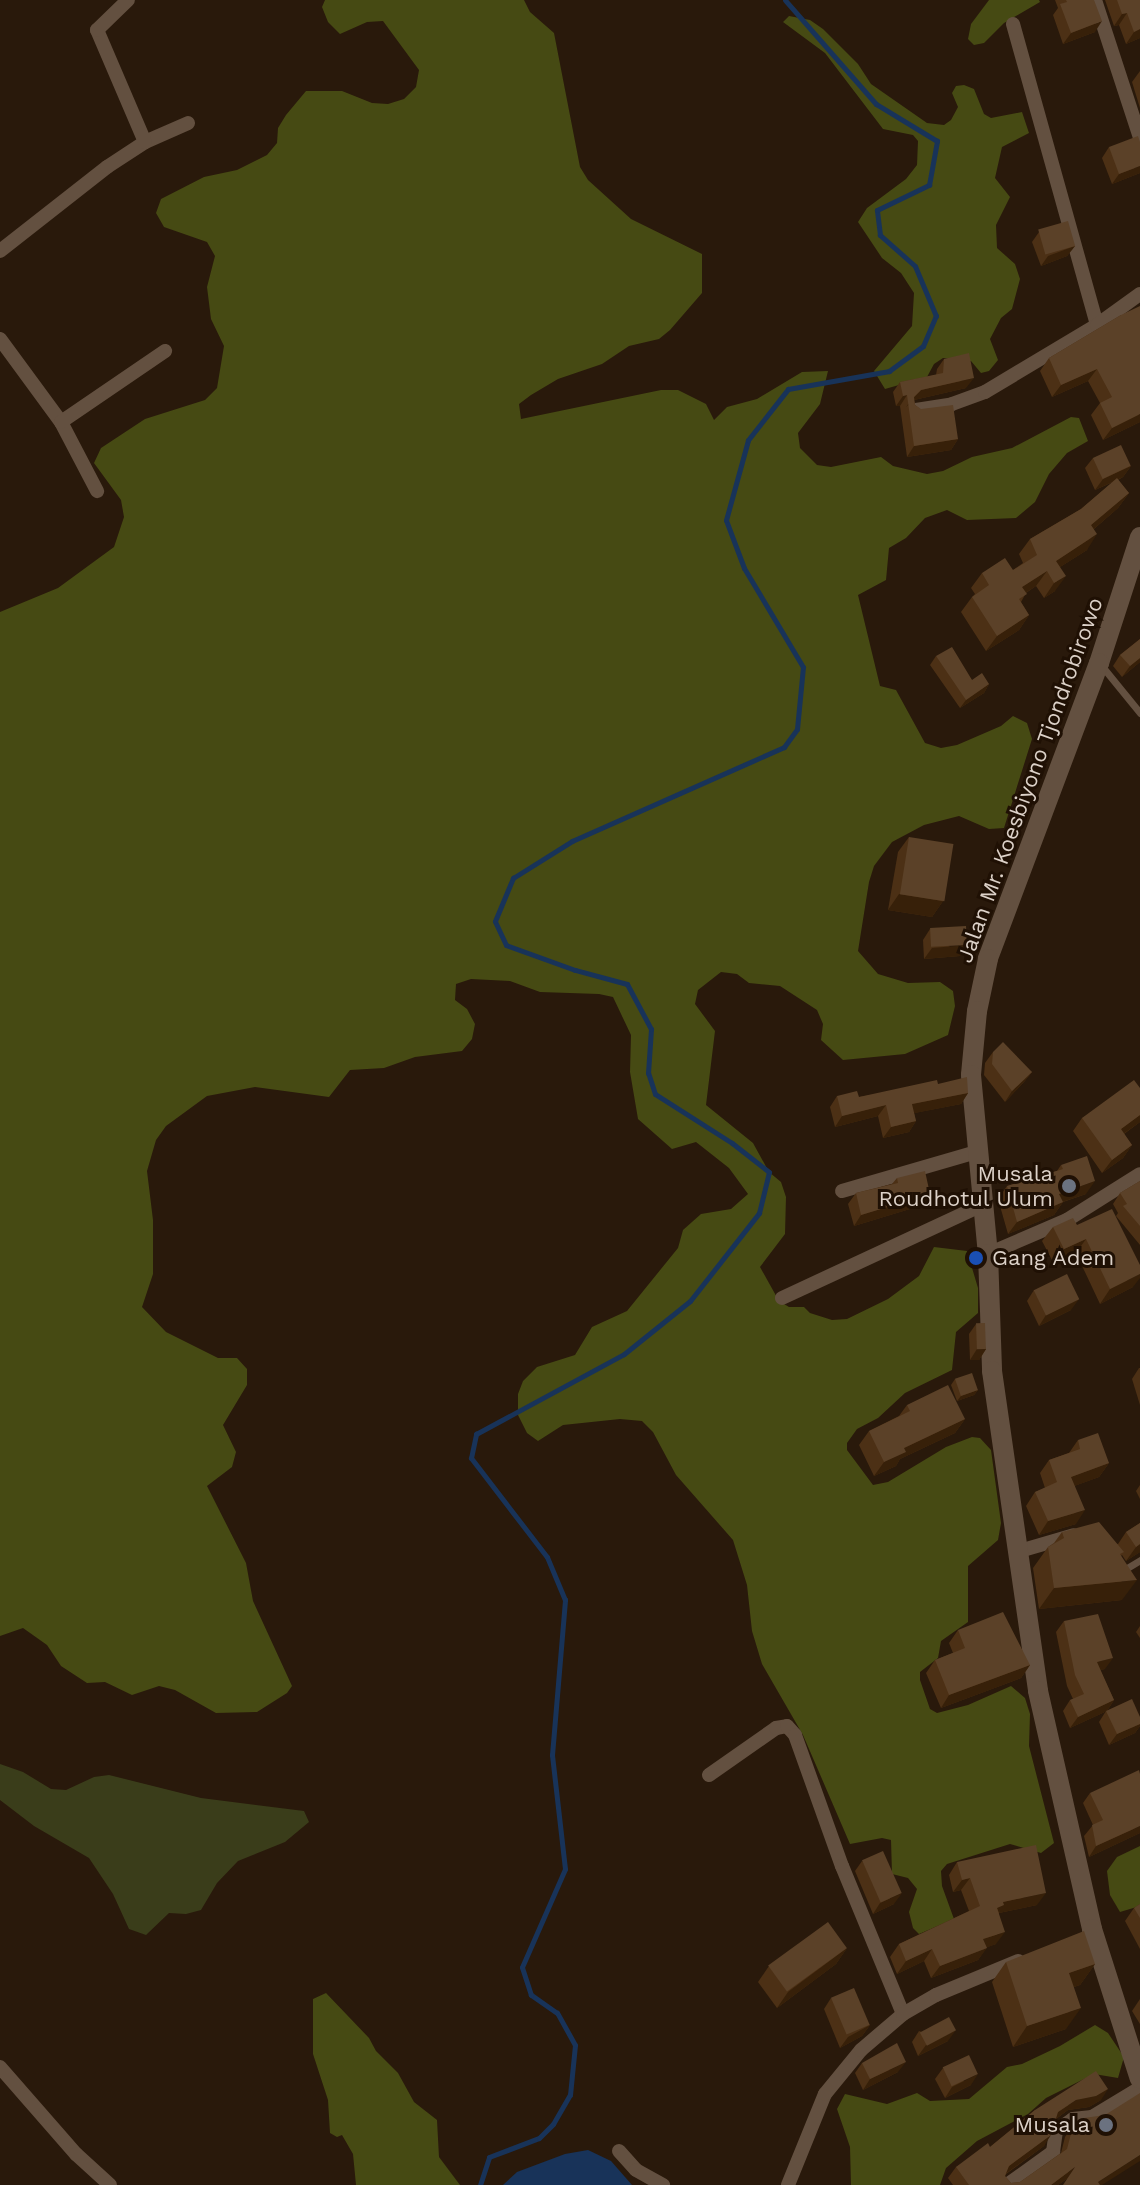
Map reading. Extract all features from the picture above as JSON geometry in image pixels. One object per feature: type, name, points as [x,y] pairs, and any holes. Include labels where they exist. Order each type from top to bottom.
[{"type":"main road","name":"Jalan Mr. Koesbiyono Tjondrobirowo","points":[[1140,537],[1099,663],[988,959],[977,1011],[971,1075],[988,1254],[992,1371],[1038,1691],[1084,1932],[1133,2038],[1140,2079]]},
{"type":"street","points":[[128,0],[97,30],[145,142]]},
{"type":"street","points":[[1095,0],[1140,138]]},
{"type":"street","points":[[1013,24],[1097,325]]},
{"type":"street","points":[[0,251],[107,167],[145,142],[188,123]]},
{"type":"street","points":[[916,410],[975,397],[1097,325],[1140,294]]},
{"type":"street","points":[[0,339],[61,422],[97,491]]},
{"type":"street","points":[[61,422],[165,351]]},
{"type":"street","points":[[842,1191],[976,1152]]},
{"type":"street","points":[[988,1254],[1100,1210],[1140,1174]]},
{"type":"street","points":[[782,1298],[982,1205]]},
{"type":"street","points":[[1016,1552],[1088,1532]]},
{"type":"street","points":[[1118,1565],[1130,1585]]},
{"type":"street","points":[[709,1775],[776,1728],[787,1726],[795,1735],[842,1866],[903,2014]]},
{"type":"street","points":[[788,2185],[825,2094],[861,2050],[903,2014],[936,1995],[1035,1953]]},
{"type":"street","points":[[0,2067],[76,2154],[110,2185]]},
{"type":"street","points":[[1007,2185],[1051,2154],[1056,2131],[1073,2119],[1092,2117],[1140,2088]]},
{"type":"street","points":[[619,2151],[636,2170],[663,2185]]},
{"type":"lane","points":[[1099,663],[1140,713]]},
{"type":"lane","points":[[1118,1565],[1140,1560]]},
{"type":"green space","points":[[325,0],[524,0],[530,12],[554,33],[580,167],[588,180],[631,219],[702,254],[702,293],[670,330],[659,339],[629,346],[602,364],[558,379],[531,395],[519,404],[521,419],[661,390],[678,390],[706,404],[714,420],[727,407],[757,399],[802,372],[828,371],[820,404],[798,433],[800,448],[817,465],[831,467],[881,457],[893,466],[927,474],[943,471],[972,457],[1012,448],[1071,417],[1079,418],[1088,441],[1067,453],[1049,474],[1035,502],[1016,518],[967,520],[947,510],[925,518],[906,538],[889,548],[886,580],[858,595],[880,686],[896,690],[925,743],[941,748],[957,745],[1001,726],[1013,716],[1027,723],[1032,739],[1004,828],[989,829],[959,816],[924,825],[892,842],[874,866],[869,882],[858,951],[878,974],[908,983],[940,982],[953,991],[955,1006],[948,1035],[905,1054],[843,1060],[821,1040],[823,1024],[817,1010],[780,986],[749,983],[737,974],[721,972],[698,990],[695,1004],[715,1031],[706,1105],[753,1143],[769,1172],[781,1182],[786,1197],[785,1234],[760,1267],[779,1301],[789,1307],[804,1307],[810,1313],[832,1320],[847,1319],[888,1299],[919,1276],[934,1247],[967,1251],[978,1288],[978,1313],[956,1332],[952,1370],[905,1393],[878,1418],[857,1429],[847,1443],[847,1450],[873,1485],[888,1482],[946,1447],[972,1437],[980,1438],[991,1450],[1001,1523],[998,1540],[968,1566],[968,1622],[941,1641],[938,1658],[920,1672],[920,1680],[930,1709],[937,1713],[968,1705],[1011,1686],[1025,1698],[1030,1714],[1029,1746],[1054,1843],[1041,1853],[1010,1844],[947,1864],[941,1871],[942,1886],[954,1919],[919,1934],[913,1928],[909,1912],[917,1889],[908,1878],[892,1874],[891,1840],[882,1838],[850,1844],[803,1735],[762,1664],[752,1631],[747,1585],[733,1540],[676,1475],[653,1432],[642,1421],[620,1419],[563,1425],[538,1441],[527,1433],[518,1415],[518,1394],[523,1381],[537,1367],[575,1355],[592,1327],[627,1311],[678,1248],[683,1230],[701,1214],[731,1209],[748,1194],[729,1168],[696,1142],[672,1149],[638,1119],[630,1072],[631,1035],[613,997],[540,992],[510,981],[471,979],[456,984],[455,1000],[467,1009],[475,1024],[472,1039],[462,1051],[415,1057],[384,1068],[350,1070],[329,1097],[255,1087],[207,1096],[166,1126],[156,1140],[147,1171],[153,1220],[153,1274],[142,1307],[166,1332],[218,1358],[237,1358],[247,1369],[247,1385],[223,1425],[236,1452],[232,1467],[207,1486],[246,1563],[253,1601],[292,1686],[287,1693],[257,1712],[216,1713],[175,1690],[159,1686],[132,1695],[105,1682],[87,1683],[61,1666],[47,1645],[23,1628],[0,1636],[0,612],[58,588],[114,547],[124,517],[121,500],[94,463],[101,448],[145,419],[205,400],[217,388],[224,346],[211,319],[207,287],[215,256],[207,242],[164,227],[156,213],[161,199],[204,177],[237,170],[267,155],[277,143],[278,128],[306,91],[342,91],[372,103],[388,104],[404,99],[416,87],[419,70],[383,21],[367,22],[340,34],[328,22],[322,7]]},
{"type":"green space","points":[[989,0],[1040,2],[1004,23],[984,43],[974,45],[968,39],[971,24]]},
{"type":"green space","points":[[789,16],[810,20],[823,29],[858,64],[871,84],[927,123],[944,125],[951,120],[958,107],[952,93],[956,86],[964,85],[974,89],[984,114],[991,118],[1022,112],[1029,133],[1002,147],[995,178],[1010,197],[996,225],[997,248],[1015,264],[1020,279],[1012,309],[1001,318],[990,339],[998,360],[989,371],[981,373],[971,361],[943,358],[934,364],[927,377],[885,389],[874,371],[912,326],[914,293],[901,273],[882,258],[858,222],[867,208],[906,179],[917,165],[918,141],[913,135],[883,129],[825,53],[783,22]]},
{"type":"green space","points":[[0,1764],[23,1772],[51,1789],[66,1790],[94,1777],[109,1775],[201,1798],[304,1811],[309,1822],[285,1842],[238,1861],[217,1883],[201,1910],[186,1914],[169,1913],[146,1935],[129,1929],[113,1894],[89,1858],[34,1826],[0,1800]]},
{"type":"green space","points":[[1140,1846],[1140,1906],[1120,1912],[1110,1895],[1107,1871],[1117,1857]]},
{"type":"green space","points":[[326,1993],[398,2073],[414,2102],[437,2120],[439,2157],[460,2185],[356,2185],[353,2154],[342,2135],[337,2137],[330,2133],[328,2100],[313,2054],[313,1999]]},
{"type":"green space","points":[[1095,2025],[1108,2033],[1124,2057],[1118,2078],[1094,2074],[1046,2098],[1028,2114],[977,2141],[946,2168],[940,2185],[851,2185],[850,2147],[837,2109],[845,2094],[887,2104],[917,2093],[930,2101],[969,2099],[1007,2067],[1022,2064],[1060,2046]]},
{"type":"water","points":[[588,2150],[611,2161],[632,2185],[503,2185],[517,2172],[565,2154]]},
{"type":"building","points":[[1066,0],[1094,0],[1102,21],[1071,33],[1060,4]]},
{"type":"building","points":[[1117,0],[1140,0],[1140,29],[1134,32],[1127,13],[1122,14]]},
{"type":"building","points":[[1138,136],[1140,166],[1119,174],[1109,147]]},
{"type":"building","points":[[1068,221],[1075,246],[1045,255],[1038,230]]},
{"type":"building","points":[[1140,306],[1140,414],[1112,428],[1100,403],[1112,397],[1097,369],[1061,385],[1049,358]]},
{"type":"building","points":[[969,353],[974,378],[921,390],[914,397],[915,405],[921,409],[953,405],[958,439],[914,446],[907,395],[903,396],[900,382],[943,373],[944,359]]},
{"type":"building","points":[[1121,445],[1131,466],[1103,479],[1093,458]]},
{"type":"building","points":[[1117,478],[1129,493],[1091,525],[1097,534],[1056,561],[1066,576],[1054,583],[1047,571],[1022,587],[1027,594],[1019,599],[1029,615],[997,636],[972,597],[989,585],[982,573],[1005,558],[1013,570],[1037,555],[1030,539],[1081,509]]},
{"type":"building","points":[[1140,639],[1140,658],[1130,666],[1120,655]]},
{"type":"building","points":[[952,647],[972,680],[982,673],[989,684],[966,700],[936,656]]},
{"type":"building","points":[[909,837],[953,844],[944,901],[900,894]]},
{"type":"building","points":[[966,926],[967,945],[931,947],[930,928]]},
{"type":"building","points":[[1003,1042],[1032,1072],[1012,1091],[992,1064],[993,1052]]},
{"type":"building","points":[[967,1077],[968,1093],[912,1104],[916,1121],[891,1127],[886,1105],[842,1116],[837,1096],[857,1091],[859,1097],[937,1080],[938,1084]]},
{"type":"building","points":[[1134,1080],[1140,1088],[1140,1115],[1121,1129],[1132,1145],[1112,1160],[1082,1118]]},
{"type":"building","points":[[1087,1156],[1095,1181],[1059,1194],[1063,1202],[1017,1222],[1007,1186],[1063,1169],[1061,1165]]},
{"type":"building","points":[[925,1171],[930,1194],[861,1215],[856,1193],[898,1183],[897,1178]]},
{"type":"building","points":[[1140,1181],[1140,1226],[1123,1206],[1127,1204],[1120,1193]]},
{"type":"building","points":[[1112,1209],[1140,1265],[1140,1274],[1110,1289],[1086,1239],[1064,1249],[1053,1227],[1073,1218],[1077,1225]]},
{"type":"building","points":[[1067,1274],[1079,1299],[1046,1315],[1034,1290]]},
{"type":"building","points":[[976,1323],[985,1323],[986,1349],[977,1349]]},
{"type":"building","points":[[972,1373],[978,1390],[961,1396],[955,1379]]},
{"type":"building","points":[[948,1385],[965,1419],[904,1448],[906,1452],[884,1462],[869,1431],[910,1411],[907,1405]]},
{"type":"building","points":[[1098,1433],[1109,1463],[1071,1477],[1085,1510],[1048,1521],[1035,1492],[1057,1482],[1049,1460],[1080,1449],[1078,1440]]},
{"type":"building","points":[[1099,1522],[1124,1552],[1120,1554],[1137,1580],[1054,1588],[1048,1547],[1064,1538],[1062,1532]]},
{"type":"building","points":[[1140,1523],[1140,1544],[1136,1547],[1126,1532]]},
{"type":"building","points":[[1003,1612],[1030,1665],[949,1695],[935,1660],[965,1648],[958,1630]]},
{"type":"building","points":[[1098,1614],[1113,1658],[1097,1662],[1114,1700],[1078,1717],[1070,1700],[1084,1694],[1075,1675],[1064,1621]]},
{"type":"building","points":[[1132,1699],[1140,1724],[1117,1734],[1106,1711]]},
{"type":"building","points":[[1139,1770],[1140,1826],[1096,1846],[1092,1825],[1103,1820],[1090,1793]]},
{"type":"building","points":[[1036,1845],[1046,1893],[1003,1902],[1004,1905],[997,1908],[1005,1932],[983,1939],[987,1948],[940,1966],[932,1949],[906,1961],[899,1944],[980,1906],[970,1878],[962,1880],[957,1862]]},
{"type":"building","points":[[883,1851],[902,1893],[881,1902],[862,1860]]},
{"type":"building","points":[[1140,1904],[1140,1918],[1134,1908]]},
{"type":"building","points":[[828,1922],[847,1948],[787,1991],[768,1965]]},
{"type":"building","points":[[1084,1931],[1095,1964],[1069,1973],[1081,2008],[1027,2026],[1006,1962]]},
{"type":"building","points":[[854,1988],[870,2025],[847,2035],[831,1998]]},
{"type":"building","points":[[949,2017],[956,2030],[927,2046],[920,2032]]},
{"type":"building","points":[[897,2043],[906,2062],[870,2079],[862,2063]]},
{"type":"building","points":[[969,2055],[978,2074],[952,2086],[943,2067]]},
{"type":"building","points":[[1096,2071],[1108,2089],[1096,2096],[1076,2100],[1058,2112],[1051,2135],[1009,2166],[1005,2176],[1011,2183],[1020,2182],[1067,2149],[1073,2126],[1084,2118],[1105,2115],[1140,2093],[1140,2155],[1098,2182],[1100,2185],[1063,2185],[1075,2167],[1051,2185],[969,2185],[956,2167],[988,2143],[990,2147],[1035,2110]]},
{"type":"waterway","points":[[480,2185],[489,2157],[539,2138],[553,2124],[570,2095],[575,2045],[557,2013],[531,1995],[522,1967],[565,1869],[552,1755],[565,1600],[547,1557],[471,1458],[476,1434],[624,1354],[690,1301],[759,1213],[769,1172],[732,1143],[655,1094],[648,1073],[651,1029],[627,984],[575,970],[506,945],[495,921],[513,878],[572,841],[784,747],[797,729],[803,667],[744,568],[726,520],[748,440],[788,389],[889,371],[923,346],[936,316],[915,266],[880,235],[877,210],[929,185],[937,141],[876,104],[785,0]]},
{"type":"place","name":"Musala Roudhotul Ulum","points":[[1069,1186]]},
{"type":"place","name":"Gang Adem","points":[[976,1258]]},
{"type":"place","name":"Musala","points":[[1106,2125]]}]
